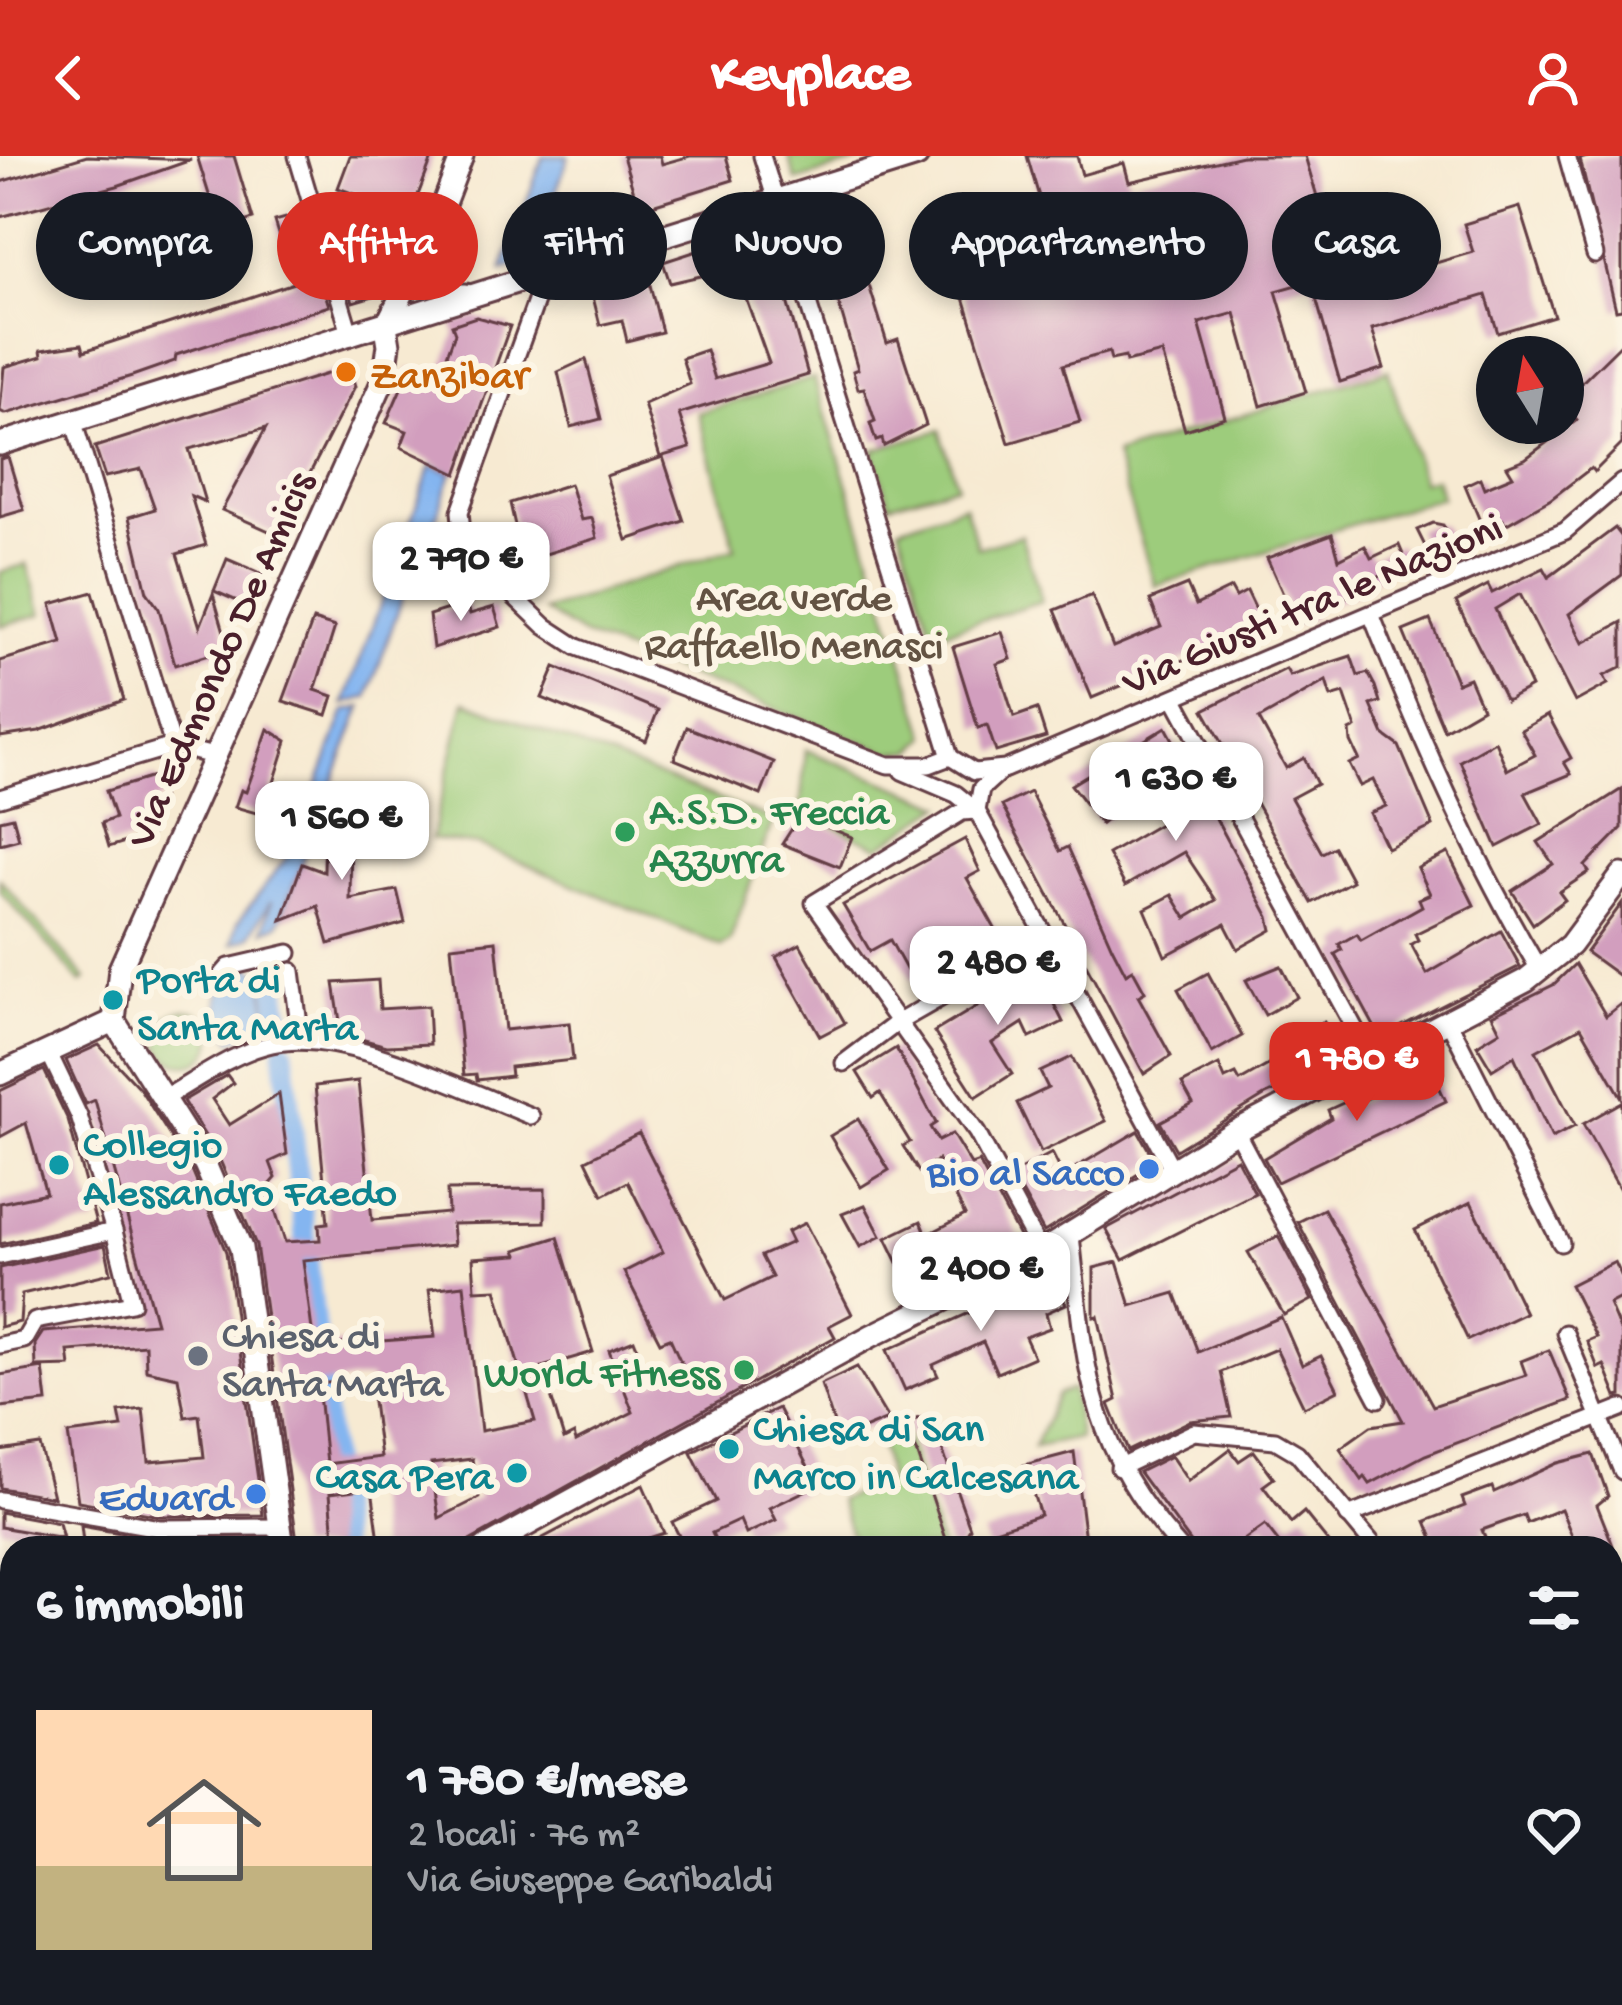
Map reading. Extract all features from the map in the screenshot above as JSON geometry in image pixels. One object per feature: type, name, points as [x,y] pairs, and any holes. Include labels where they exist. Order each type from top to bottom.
[{"type":"street","points":[[297,156],[351,337]]},
{"type":"street","points":[[448,192],[462,156]]},
{"type":"street","points":[[762,156],[773,192]]},
{"type":"street","points":[[802,192],[917,156]]},
{"type":"street","points":[[1567,156],[1595,256]]},
{"type":"street","points":[[386,326],[399,300]]},
{"type":"street","points":[[0,444],[386,326],[456,300]]},
{"type":"street","points":[[528,300],[461,505],[462,531],[475,552],[537,619],[594,656],[888,766],[956,794],[977,811],[1174,1170]]},
{"type":"street","points":[[807,300],[950,757],[974,772],[1005,769]]},
{"type":"street","name":"Via Edmondo De Amicis","points":[[114,1021],[120,969],[384,378],[389,346],[386,326]]},
{"type":"street","points":[[73,420],[173,746]]},
{"type":"street","name":"Via Giusti tra le Nazioni","points":[[1005,769],[1565,531],[1622,482]]},
{"type":"street","points":[[1371,614],[1430,763],[1490,886],[1540,971]]},
{"type":"street","points":[[1175,699],[1372,1060]]},
{"type":"street","points":[[0,798],[173,746],[214,756]]},
{"type":"street","points":[[888,766],[929,765],[950,757]]},
{"type":"street","points":[[977,811],[981,788],[1005,769]]},
{"type":"street","points":[[977,811],[962,812],[814,903],[977,1133],[1041,1252]]},
{"type":"street","points":[[507,1536],[871,1336],[1041,1252],[1236,1131],[1540,971],[1570,945],[1622,875]]},
{"type":"street","points":[[844,1063],[897,1023],[1045,938]]},
{"type":"street","points":[[222,975],[229,967],[289,953]]},
{"type":"street","points":[[292,971],[297,1041]]},
{"type":"street","points":[[1448,1020],[1561,1244]]},
{"type":"street","points":[[0,1074],[114,1021],[163,1099],[225,1203],[246,1265],[282,1536]]},
{"type":"street","points":[[163,1099],[264,1046],[297,1041],[406,1068],[531,1116]]},
{"type":"street","points":[[0,1345],[24,1340],[35,1322],[132,1303],[79,1117],[48,1051]]},
{"type":"street","points":[[1236,1131],[1378,1399]]},
{"type":"street","points":[[0,1256],[114,1231]]},
{"type":"street","points":[[1071,1235],[1088,1385],[1118,1468],[1171,1536]]},
{"type":"street","points":[[1565,1333],[1622,1471]]},
{"type":"street","points":[[1348,1516],[1622,1408]]},
{"type":"street","points":[[1118,1468],[1194,1432],[1264,1437],[1297,1453],[1366,1536]]},
{"type":"street","points":[[0,1500],[159,1528],[257,1536]]},
{"type":"green space","points":[[788,156],[877,156],[796,181]]},
{"type":"green space","points":[[1388,370],[1422,481],[1435,478],[1441,497],[1155,586],[1115,455]]},
{"type":"green space","name":"Area verde Raffaello Menasci","points":[[814,378],[927,737],[913,751],[889,752],[582,635],[544,611],[735,548],[698,413]]},
{"type":"green space","points":[[940,430],[957,485],[890,504],[873,450]]},
{"type":"green space","points":[[964,505],[978,548],[1021,535],[1042,601],[933,635],[899,527]]},
{"type":"green space","points":[[27,564],[42,614],[0,626],[0,572]]},
{"type":"green space","name":"A.S.D. Freccia Azzurra","points":[[465,701],[773,820],[730,941],[721,946],[478,845],[431,839]]},
{"type":"green space","points":[[806,750],[943,805],[879,847],[800,810]]},
{"type":"green space","points":[[0,879],[86,979],[81,983],[0,891]]},
{"type":"green space","points":[[186,1010],[205,1018],[213,1037],[205,1056],[186,1064],[167,1056],[159,1037],[167,1018]]},
{"type":"green space","points":[[1072,1389],[1079,1438],[1034,1447],[1058,1394]]},
{"type":"green space","points":[[903,1426],[937,1536],[852,1536],[839,1500],[889,1481],[878,1436]]},
{"type":"water","points":[[543,156],[569,156],[556,192],[530,192]]},
{"type":"water","points":[[431,466],[452,473],[432,529],[427,527],[368,697],[344,704]]},
{"type":"water","points":[[362,707],[278,925],[263,931],[271,901],[249,937],[232,944],[237,923],[295,846],[345,711]]},
{"type":"water","points":[[251,966],[263,978],[267,1006],[261,1030],[232,1041],[221,1017],[219,996],[229,978]]},
{"type":"building","points":[[87,156],[191,160],[94,192],[36,192],[36,207],[0,217],[0,182]]},
{"type":"building","points":[[197,156],[234,156],[245,192],[208,192]]},
{"type":"building","points":[[350,156],[433,156],[419,192],[338,188]]},
{"type":"building","points":[[623,156],[660,156],[662,164],[690,156],[726,156],[733,180],[667,200],[667,192],[634,192]]},
{"type":"building","points":[[1027,156],[1077,156],[1082,175],[1124,163],[1129,182],[1242,156],[1305,156],[1316,192],[1272,192],[1272,300],[1279,300],[1306,392],[1261,406],[1235,313],[1199,323],[1225,417],[1185,430],[1162,353],[1126,362],[1125,357],[1111,360],[1109,352],[1063,365],[1080,422],[1009,443],[965,300],[1248,300],[1248,192],[1038,192]]},
{"type":"building","points":[[1622,156],[1622,309],[1616,310],[1580,159]]},
{"type":"building","points":[[1520,207],[1554,316],[1498,333],[1486,295],[1372,329],[1384,368],[1340,382],[1316,300],[1441,300],[1441,262],[1473,252],[1464,224]]},
{"type":"building","points":[[691,253],[691,278],[670,283],[667,261]]},
{"type":"building","points":[[277,289],[277,300],[327,300],[329,306],[176,355],[175,361],[132,376],[6,414],[0,411],[4,367],[42,356],[41,350],[82,344],[84,351]]},
{"type":"building","points":[[594,300],[654,300],[662,332],[627,341],[622,320],[600,325]]},
{"type":"building","points":[[746,300],[787,300],[808,375],[679,414],[690,448],[660,457],[644,404],[690,384],[682,358],[706,350],[715,379],[769,363]]},
{"type":"building","points":[[838,300],[874,300],[887,343],[898,339],[926,425],[884,446],[882,439],[876,441],[870,423],[875,421],[853,371],[858,369]]},
{"type":"building","points":[[476,317],[510,326],[457,474],[401,447],[407,431],[386,423],[410,368],[438,379],[455,333],[452,325]]},
{"type":"building","points":[[1622,343],[1622,444],[1594,472],[1591,468],[1551,499],[1505,525],[1503,520],[1483,528],[1465,485],[1480,478],[1484,488],[1513,476],[1507,466],[1545,444],[1584,444],[1584,380]]},
{"type":"building","points":[[586,359],[601,419],[571,427],[558,372]]},
{"type":"building","points":[[349,367],[355,386],[278,535],[222,510],[266,428],[189,449],[205,502],[191,496],[206,545],[177,554],[200,627],[213,594],[229,649],[175,665],[159,609],[147,592],[129,517],[155,509],[141,469],[105,477],[95,447]]},
{"type":"building","points":[[8,457],[24,510],[0,517],[0,459]]},
{"type":"building","points":[[663,457],[684,521],[627,540],[606,476]]},
{"type":"building","points":[[570,484],[581,520],[592,518],[597,538],[523,561],[510,503]]},
{"type":"building","points":[[1433,523],[1443,525],[1453,549],[1431,558],[1417,530]]},
{"type":"building","points":[[1615,528],[1622,537],[1622,575],[1569,614],[1583,643],[1622,622],[1622,667],[1604,676],[1608,684],[1575,702],[1520,594],[1495,609],[1531,687],[1506,701],[1456,602],[1488,585],[1492,593],[1544,568],[1549,577]]},
{"type":"building","points":[[1332,534],[1339,559],[1365,546],[1371,558],[1399,545],[1407,564],[1370,581],[1372,587],[1312,611],[1314,617],[1297,625],[1267,558]]},
{"type":"building","points":[[227,559],[267,576],[253,608],[214,591]]},
{"type":"building","points":[[1187,585],[1196,605],[1231,588],[1236,597],[1247,591],[1268,635],[1251,643],[1249,638],[1236,644],[1234,639],[1092,698],[1055,610],[1092,595],[1113,647],[1161,627],[1150,600]]},
{"type":"building","points":[[93,592],[124,700],[39,731],[0,737],[0,661],[62,643],[51,604]]},
{"type":"building","points":[[467,603],[470,614],[494,607],[500,627],[433,648],[429,615]]},
{"type":"building","points":[[313,620],[335,627],[315,690],[333,696],[327,715],[283,701]]},
{"type":"building","points":[[1430,620],[1457,683],[1469,678],[1482,708],[1444,730],[1403,631]]},
{"type":"building","points":[[1002,632],[1011,659],[997,664],[1014,717],[1037,709],[1046,737],[996,752],[987,725],[978,728],[953,647]]},
{"type":"building","points":[[1351,656],[1358,676],[1368,673],[1375,686],[1380,702],[1371,705],[1384,735],[1399,746],[1433,826],[1387,848],[1370,813],[1386,806],[1373,780],[1360,786],[1349,764],[1359,759],[1351,742],[1350,731],[1356,728],[1344,693],[1331,697],[1326,681],[1259,719],[1286,768],[1304,758],[1317,784],[1291,798],[1322,853],[1334,847],[1352,881],[1312,903],[1204,710],[1286,669],[1290,676]]},
{"type":"building","points":[[555,667],[658,710],[646,741],[542,698]]},
{"type":"building","points":[[1548,715],[1571,758],[1564,762],[1571,774],[1525,793],[1542,824],[1497,847],[1460,761],[1495,741],[1507,770],[1535,755],[1521,730]]},
{"type":"building","points":[[687,727],[774,762],[761,795],[674,759]]},
{"type":"building","points":[[1166,727],[1179,751],[1174,754],[1193,786],[1197,783],[1269,917],[1272,930],[1238,949],[1225,924],[1165,956],[1145,909],[1172,895],[1186,918],[1216,900],[1184,852],[1125,886],[1108,854],[1167,820],[1148,786],[1101,824],[1071,785]]},
{"type":"building","points":[[268,729],[287,741],[271,792],[292,800],[285,821],[235,807],[241,790],[246,792]]},
{"type":"building","points":[[156,776],[163,798],[145,805],[152,834],[109,847],[102,823],[115,818],[106,791]]},
{"type":"building","points":[[342,787],[364,795],[351,829],[350,899],[397,890],[405,923],[329,944],[318,906],[282,920],[302,864],[324,872],[325,825]]},
{"type":"building","points":[[1622,789],[1622,828],[1585,866],[1589,872],[1559,892],[1565,900],[1533,924],[1512,891],[1553,864],[1538,842]]},
{"type":"building","points":[[1030,792],[1060,851],[1068,847],[1126,974],[1133,970],[1145,992],[1138,996],[1171,1056],[1144,1074],[1002,806]]},
{"type":"building","points":[[800,816],[852,837],[840,867],[782,844]]},
{"type":"building","points":[[13,817],[19,839],[0,844],[0,820]]},
{"type":"building","points":[[965,839],[980,871],[967,878],[998,934],[912,980],[890,940],[870,951],[843,905]]},
{"type":"building","points":[[1448,853],[1474,905],[1415,934],[1418,940],[1411,944],[1427,974],[1501,931],[1520,966],[1380,1037],[1335,954],[1342,950],[1339,944],[1357,934],[1361,940],[1422,906],[1419,899],[1430,894],[1418,868]]},
{"type":"building","points":[[1622,903],[1622,978],[1586,952]]},
{"type":"building","points":[[496,941],[505,1030],[569,1023],[573,1060],[510,1067],[511,1076],[477,1080],[476,1074],[464,1075],[451,946]]},
{"type":"building","points":[[800,944],[845,1023],[820,1036],[776,957]]},
{"type":"building","points":[[1034,964],[1063,1022],[1030,1038],[1023,1023],[992,1043],[1012,1074],[976,1097],[934,1032],[1006,989],[1002,980]]},
{"type":"building","points":[[1575,964],[1606,1016],[1622,1003],[1622,1098],[1581,1027],[1536,1051],[1575,1126],[1552,1138],[1514,1056],[1492,1070],[1477,1045],[1500,1031],[1492,1015],[1553,985]]},
{"type":"building","points":[[1281,966],[1297,997],[1265,1015],[1246,980]]},
{"type":"building","points":[[1208,973],[1242,1036],[1212,1053],[1178,989]]},
{"type":"building","points":[[378,980],[380,1009],[428,1006],[430,1044],[387,1046],[342,1034],[334,983]]},
{"type":"building","points":[[1324,1022],[1339,1050],[1319,1062],[1323,1068],[1264,1096],[1176,1150],[1160,1122],[1193,1104],[1182,1084],[1219,1065],[1225,1079],[1236,1074],[1240,1081],[1293,1051],[1290,1046],[1305,1038],[1302,1034]]},
{"type":"building","points":[[99,1045],[140,1089],[192,1171],[226,1252],[263,1515],[160,1516],[78,1501],[68,1434],[122,1427],[119,1412],[143,1409],[149,1462],[204,1457],[199,1415],[185,1417],[178,1377],[146,1370],[145,1345],[68,1351],[70,1366],[36,1367],[35,1344],[43,1332],[156,1323],[95,1100],[86,1104],[66,1060]]},
{"type":"building","points":[[896,1048],[936,1123],[930,1127],[938,1141],[952,1134],[971,1165],[979,1162],[1022,1242],[954,1274],[947,1260],[906,1279],[886,1238],[921,1221],[927,1235],[965,1215],[938,1160],[919,1172],[903,1146],[910,1142],[880,1093],[873,1098],[857,1072]]},
{"type":"building","points":[[1072,1057],[1106,1121],[1041,1152],[1017,1103],[1048,1088],[1040,1072]]},
{"type":"building","points":[[1430,1068],[1446,1101],[1277,1182],[1264,1158],[1331,1118],[1328,1110],[1352,1099],[1355,1104]]},
{"type":"building","name":"Collegio Alessandro Faedo","points":[[44,1070],[68,1120],[96,1223],[0,1244],[0,1203],[46,1193],[26,1123],[0,1137],[0,1091]]},
{"type":"building","points":[[227,1075],[233,1083],[212,1099],[229,1125],[279,1094],[287,1154],[270,1162],[276,1178],[268,1187],[285,1242],[320,1240],[319,1224],[328,1223],[315,1086],[358,1081],[372,1220],[448,1213],[447,1190],[545,1189],[545,1222],[452,1224],[454,1245],[303,1260],[314,1346],[435,1337],[429,1289],[464,1285],[481,1431],[535,1421],[496,1289],[475,1290],[473,1258],[518,1255],[516,1250],[558,1237],[593,1352],[542,1367],[564,1439],[574,1434],[576,1441],[633,1412],[609,1350],[634,1340],[652,1385],[684,1369],[670,1338],[660,1342],[624,1272],[663,1252],[628,1182],[603,1195],[586,1160],[639,1133],[725,1300],[772,1277],[761,1256],[792,1242],[787,1232],[805,1223],[852,1314],[829,1326],[835,1337],[478,1536],[378,1536],[372,1488],[330,1493],[334,1536],[296,1536],[256,1245],[219,1158],[183,1101]],"holes":[[[370,1378],[380,1457],[326,1464],[318,1384]],[[472,1459],[479,1498],[439,1518],[431,1464]]]},
{"type":"building","points":[[1622,1102],[1622,1193],[1583,1124]]},
{"type":"building","points":[[858,1119],[889,1170],[861,1187],[830,1136]]},
{"type":"building","points":[[1138,1131],[1156,1163],[1044,1232],[1012,1174],[1052,1153],[1063,1175]]},
{"type":"building","points":[[1237,1159],[1255,1193],[1123,1260],[1106,1229]]},
{"type":"building","points":[[1471,1202],[1525,1313],[1468,1340],[1415,1230]]},
{"type":"building","points":[[865,1205],[881,1236],[860,1247],[842,1214]]},
{"type":"building","points":[[1324,1209],[1433,1406],[1526,1375],[1521,1361],[1549,1350],[1570,1400],[1425,1455],[1370,1484],[1365,1477],[1362,1480],[1340,1448],[1371,1426],[1403,1421],[1298,1222]]},
{"type":"building","points":[[1278,1236],[1312,1300],[1284,1315],[1248,1252]]},
{"type":"building","points":[[105,1245],[111,1273],[22,1294],[20,1322],[0,1327],[0,1268]]},
{"type":"building","points":[[1117,1262],[1131,1306],[1175,1293],[1198,1352],[1281,1317],[1302,1365],[1321,1356],[1338,1390],[1304,1407],[1276,1349],[1221,1372],[1231,1417],[1190,1421],[1128,1451],[1109,1404],[1117,1400],[1098,1316],[1094,1317],[1094,1268]]},
{"type":"building","points":[[1615,1262],[1622,1277],[1622,1297],[1609,1304],[1622,1335],[1622,1396],[1617,1397],[1604,1365],[1598,1368],[1587,1341],[1596,1337],[1570,1285]]},
{"type":"building","points":[[1051,1276],[1066,1304],[1046,1313],[1050,1328],[1025,1337],[1034,1357],[997,1373],[983,1342],[933,1365],[938,1376],[905,1390],[887,1350]]},
{"type":"building","points":[[857,1367],[888,1419],[839,1439],[821,1384]]},
{"type":"building","points":[[43,1368],[47,1402],[0,1407],[0,1375]]},
{"type":"building","points":[[778,1408],[817,1485],[770,1508],[776,1520],[746,1534],[740,1520],[713,1536],[679,1536],[672,1522],[716,1501],[691,1452]]},
{"type":"building","points":[[930,1415],[970,1528],[965,1536],[945,1536],[907,1422]]},
{"type":"building","points":[[40,1445],[53,1497],[0,1488],[0,1451]]},
{"type":"building","points":[[1230,1449],[1239,1461],[1254,1451],[1274,1478],[1263,1486],[1291,1523],[1304,1512],[1323,1536],[1274,1536],[1265,1525],[1250,1536],[1186,1536],[1139,1472],[1171,1456],[1188,1481]]},
{"type":"building","points":[[1074,1452],[1084,1536],[984,1536],[1040,1515],[1024,1465]]},
{"type":"building","points":[[1593,1454],[1608,1496],[1597,1505],[1609,1536],[1572,1536],[1561,1509],[1527,1523],[1524,1515],[1482,1530],[1484,1536],[1432,1536],[1426,1521],[1465,1506],[1462,1498],[1492,1487],[1494,1492],[1558,1463]]},
{"type":"building","points":[[643,1485],[664,1533],[655,1536],[547,1536]]},
{"type":"building","points":[[0,1512],[59,1523],[62,1536],[52,1536],[0,1527]]},
{"type":"building","points":[[81,1526],[137,1536],[82,1536]]},
{"type":"waterway","points":[[272,960],[282,1031]]},
{"type":"waterway","points":[[284,1051],[339,1536]]},
{"type":"place","name":"Zanzibar","points":[[346,372]]},
{"type":"place","name":"A.S.D. Freccia Azzurra","points":[[625,832]]},
{"type":"place","name":"Porta di Santa Marta","points":[[113,1000]]},
{"type":"place","name":"Collegio Alessandro Faedo","points":[[59,1165]]},
{"type":"place","name":"Bio al Sacco","points":[[1149,1169]]},
{"type":"place","name":"Chiesa di Santa Marta","points":[[198,1356]]},
{"type":"place","name":"World Fitness","points":[[744,1370]]},
{"type":"place","name":"Chiesa di San Marco in Calcesana","points":[[729,1449]]},
{"type":"place","name":"Casa Pera","points":[[517,1473]]},
{"type":"place","name":"Eduard","points":[[256,1494]]}]
